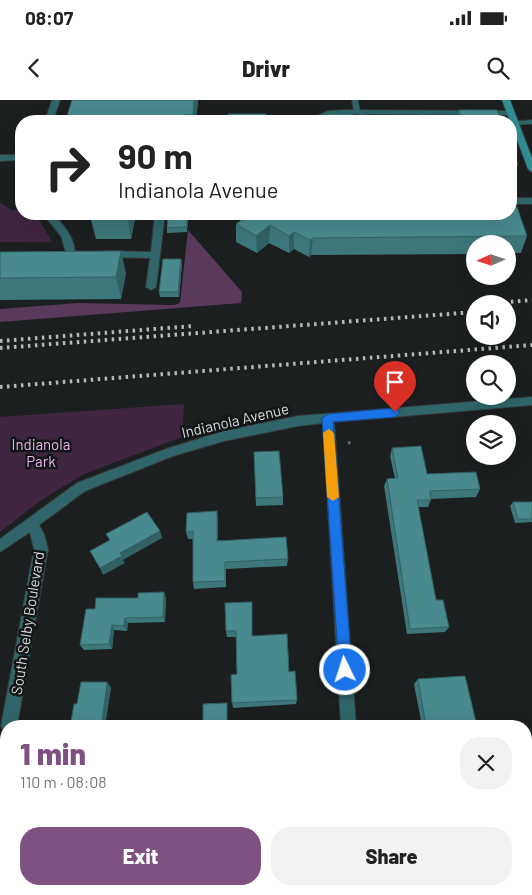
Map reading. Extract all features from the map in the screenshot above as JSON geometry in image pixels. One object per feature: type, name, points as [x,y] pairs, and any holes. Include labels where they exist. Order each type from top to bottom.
[{"type":"main road","points":[[506,100],[511,113]]},
{"type":"main road","points":[[517,128],[532,169]]},
{"type":"street","points":[[51,115],[56,100]]},
{"type":"street","points":[[326,115],[331,113],[359,112],[398,115]]},
{"type":"street","points":[[468,115],[511,113]]},
{"type":"street","points":[[0,158],[15,158]]},
{"type":"street","points":[[517,202],[532,201]]},
{"type":"street","points":[[53,220],[62,228],[70,244],[65,254],[155,255]]},
{"type":"street","points":[[151,287],[159,220]]},
{"type":"street","name":"Indianola Avenue","points":[[0,546],[81,487],[170,452],[254,429],[328,418],[532,401]]},
{"type":"street","points":[[328,418],[350,720]]},
{"type":"street","name":"South Selby Boulevard","points":[[10,720],[40,557],[38,534],[31,522]]},
{"type":"lane","points":[[355,100],[360,115]]},
{"type":"lane","points":[[517,123],[532,122]]},
{"type":"path","points":[[348,443],[353,442]]},
{"type":"green space","points":[[0,202],[11,210],[15,210],[15,220],[39,220],[52,242],[0,242]]},
{"type":"green space","name":"Indianola Park","points":[[184,404],[182,437],[84,474],[40,501],[0,532],[0,417]]},
{"type":"shaded area","points":[[188,230],[242,292],[241,303],[0,322],[0,309],[78,303],[174,305],[180,303]]},
{"type":"building","points":[[72,100],[194,100],[193,115],[67,115]]},
{"type":"building","points":[[459,110],[497,110],[499,115],[460,115]]},
{"type":"building","points":[[266,114],[266,115],[228,115]]},
{"type":"building","points":[[327,114],[352,115],[327,115]]},
{"type":"building","points":[[517,207],[527,236],[466,235],[466,237],[313,238],[310,240],[294,232],[289,236],[270,225],[256,236],[236,224],[242,220],[517,220]]},
{"type":"building","points":[[168,220],[187,220],[187,227],[167,228]]},
{"type":"building","points":[[121,251],[116,277],[0,278],[0,252]]},
{"type":"building","points":[[163,259],[181,259],[178,292],[159,292]]},
{"type":"building","points":[[421,446],[427,474],[476,472],[480,489],[430,491],[431,500],[417,500],[436,600],[443,600],[449,627],[410,629],[387,479],[398,478],[392,448]]},
{"type":"building","points":[[279,451],[283,497],[256,498],[254,452]]},
{"type":"building","points":[[513,502],[532,502],[532,519],[518,519]]},
{"type":"building","points":[[217,511],[217,541],[286,537],[288,559],[225,562],[225,581],[193,582],[193,531],[186,532],[187,513]]},
{"type":"building","points":[[147,512],[160,531],[120,553],[122,556],[100,568],[90,551],[110,540],[106,534]]},
{"type":"building","points":[[164,592],[163,617],[125,618],[124,626],[112,625],[109,644],[80,645],[86,609],[95,609],[96,598],[138,598],[138,593]]},
{"type":"building","points":[[252,602],[252,636],[287,634],[289,672],[295,671],[297,700],[232,703],[231,675],[237,674],[236,631],[226,631],[225,603]]},
{"type":"building","points":[[465,676],[476,720],[425,720],[418,679]]},
{"type":"building","points":[[81,682],[107,682],[102,720],[71,720],[74,704],[77,704]]},
{"type":"building","points":[[227,703],[227,720],[203,720],[203,704]]},
{"type":"railway","points":[[516,301],[532,300]]},
{"type":"railway","points":[[0,348],[466,313]]},
{"type":"railway","points":[[0,341],[193,326]]},
{"type":"railway","points":[[0,387],[532,345]]},
{"type":"slow traffic","points":[[329,433],[333,497]]},
{"type":"route","points":[[345,670],[328,418],[395,412]]}]
